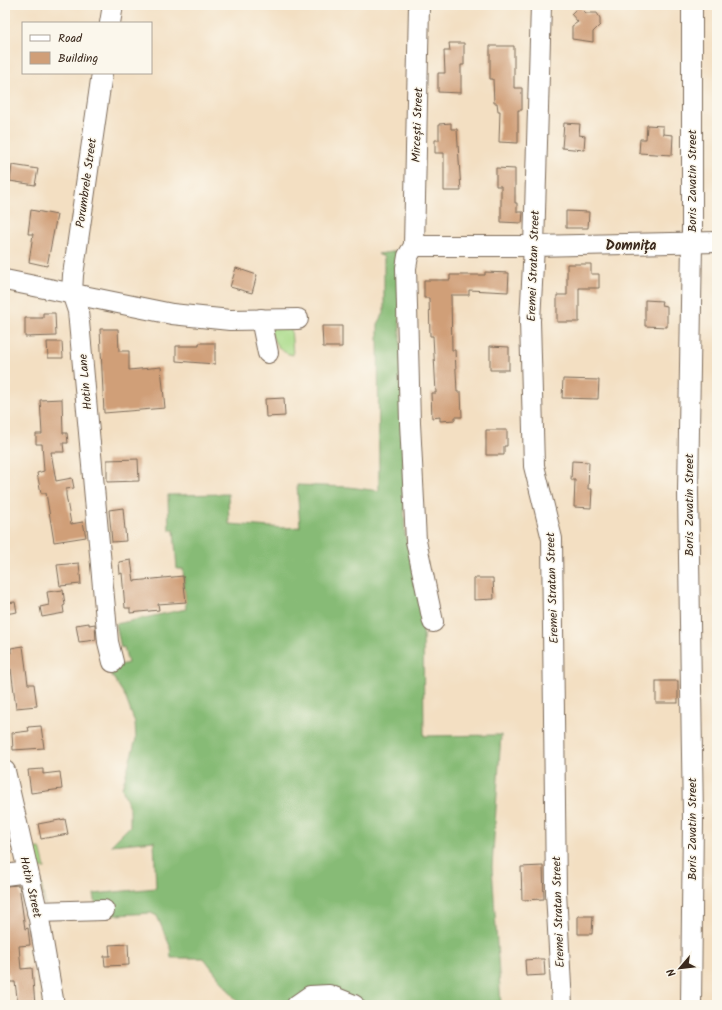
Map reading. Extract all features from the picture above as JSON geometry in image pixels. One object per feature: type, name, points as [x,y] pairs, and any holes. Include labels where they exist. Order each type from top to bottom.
[{"type":"street","points":[[110,22],[113,5]]},
{"type":"street","name":"Mircești Street","points":[[414,246],[419,5]]},
{"type":"street","name":"Eremei Stratan Street","points":[[541,5],[534,246],[530,321],[534,466],[552,539],[556,892],[562,1005]]},
{"type":"street","name":"Boris Zavatin Street","points":[[691,1005],[693,819],[688,492],[692,242],[692,5]]},
{"type":"street","name":"Porumbrele Street","points":[[72,293],[73,275],[102,74]]},
{"type":"street","points":[[433,622],[416,541],[410,423],[406,268],[408,256],[414,246],[534,246],[717,242]]},
{"type":"street","points":[[5,280],[72,293],[110,303],[172,314],[230,320],[298,319]]},
{"type":"street","name":"Hotin Lane","points":[[72,293],[78,311],[108,642],[113,662]]},
{"type":"street","points":[[261,319],[268,353]]},
{"type":"street","name":"Hotin Street","points":[[5,771],[37,912],[54,1005]]},
{"type":"street","points":[[5,875],[28,872]]},
{"type":"street","points":[[37,912],[104,910]]},
{"type":"street","points":[[296,1005],[310,996],[329,995],[354,1005]]},
{"type":"green space","points":[[398,251],[405,534],[423,618],[424,736],[501,735],[492,867],[501,1005],[240,1005],[204,958],[171,958],[170,946],[157,916],[151,913],[98,916],[94,894],[156,888],[154,841],[111,845],[130,826],[130,810],[122,788],[136,739],[135,723],[125,696],[107,668],[128,663],[124,647],[121,648],[116,624],[186,609],[183,569],[177,569],[174,530],[169,530],[168,495],[228,494],[229,524],[285,528],[300,527],[297,485],[349,487],[379,491],[378,324],[384,313],[384,257],[378,254]]},
{"type":"green space","points":[[270,326],[291,327],[293,355],[288,354],[279,348],[274,340]]},
{"type":"green space","points":[[40,848],[45,868],[38,868],[45,905],[32,849]]},
{"type":"building","points":[[579,6],[586,13],[597,13],[600,18],[600,25],[593,32],[593,42],[572,39],[572,26],[578,22],[571,14]]},
{"type":"building","points":[[449,43],[464,43],[464,65],[461,65],[461,93],[438,92],[438,73],[445,73],[444,51],[450,51]]},
{"type":"building","points":[[490,46],[514,46],[514,88],[522,88],[522,110],[518,110],[518,143],[499,142],[500,111],[498,111],[497,103],[494,103],[493,79],[490,79]]},
{"type":"building","points":[[451,123],[451,129],[457,129],[461,191],[444,191],[444,153],[435,153],[435,140],[439,140],[439,124]]},
{"type":"building","points":[[564,123],[580,124],[579,135],[585,136],[584,150],[562,148]]},
{"type":"building","points":[[647,125],[663,126],[663,134],[673,135],[672,155],[639,153],[640,139],[646,139]]},
{"type":"building","points":[[12,165],[38,169],[35,185],[10,181]]},
{"type":"building","points":[[496,168],[515,169],[515,203],[517,203],[517,212],[523,212],[522,223],[501,222],[501,186],[496,186]]},
{"type":"building","points":[[31,210],[57,215],[47,266],[29,262],[33,234],[28,234]]},
{"type":"building","points":[[566,211],[589,212],[588,228],[566,228]]},
{"type":"building","points":[[567,264],[591,264],[591,274],[599,274],[599,288],[579,288],[579,322],[557,322],[557,295],[567,295]]},
{"type":"building","points":[[236,268],[257,275],[252,293],[230,287]]},
{"type":"building","points":[[485,272],[509,273],[508,292],[469,290],[469,295],[451,295],[452,350],[455,350],[457,392],[461,392],[462,417],[455,417],[455,420],[440,421],[440,417],[432,418],[431,393],[436,393],[433,336],[430,336],[429,298],[424,298],[424,280],[450,280],[450,275],[485,275]]},
{"type":"building","points":[[645,300],[662,301],[661,305],[667,306],[667,327],[645,326]]},
{"type":"building","points":[[43,313],[55,313],[56,336],[25,337],[25,318],[43,318]]},
{"type":"building","points":[[322,326],[342,326],[342,347],[323,347]]},
{"type":"building","points":[[100,329],[118,329],[119,351],[129,351],[129,370],[161,367],[165,408],[104,413]]},
{"type":"building","points":[[47,342],[62,342],[63,358],[48,358]]},
{"type":"building","points":[[199,343],[215,343],[215,364],[176,361],[176,346],[199,346]]},
{"type":"building","points":[[490,346],[509,347],[509,370],[490,370]]},
{"type":"building","points":[[563,379],[599,380],[598,399],[562,398]]},
{"type":"building","points":[[284,398],[285,416],[266,417],[265,399]]},
{"type":"building","points":[[62,399],[63,433],[67,433],[68,443],[63,443],[64,452],[51,452],[56,481],[72,478],[74,488],[66,489],[71,524],[83,522],[86,537],[54,542],[46,493],[41,493],[37,473],[44,471],[42,444],[36,444],[36,434],[42,434],[40,400]]},
{"type":"building","points":[[486,430],[507,430],[507,446],[504,446],[504,455],[486,455]]},
{"type":"building","points":[[138,459],[139,481],[107,482],[107,460]]},
{"type":"building","points":[[572,461],[589,462],[588,489],[592,489],[591,508],[574,507],[575,480],[571,480]]},
{"type":"building","points":[[123,508],[126,541],[112,542],[109,510]]},
{"type":"building","points":[[131,560],[134,581],[183,576],[186,602],[158,604],[159,610],[130,613],[130,608],[125,608],[122,573],[120,574],[119,562]]},
{"type":"building","points":[[79,563],[81,584],[60,586],[57,565]]},
{"type":"building","points":[[474,578],[493,578],[494,599],[474,600]]},
{"type":"building","points":[[63,590],[65,605],[63,606],[64,613],[42,617],[40,607],[49,605],[47,592]]},
{"type":"building","points":[[15,602],[17,612],[5,614],[5,603]]},
{"type":"building","points":[[89,623],[89,625],[95,624],[96,640],[79,642],[76,625]]},
{"type":"building","points":[[23,646],[28,684],[34,684],[37,706],[16,708],[11,669],[5,670],[5,654],[11,653],[11,648]]},
{"type":"building","points":[[656,681],[678,681],[678,703],[656,703]]},
{"type":"building","points":[[41,726],[44,748],[13,750],[12,733],[29,731],[28,727]]},
{"type":"building","points":[[43,769],[43,774],[60,772],[62,789],[31,793],[28,770]]},
{"type":"building","points":[[65,819],[68,834],[41,839],[38,824]]},
{"type":"building","points":[[543,866],[544,899],[522,900],[521,867]]},
{"type":"building","points":[[19,885],[25,929],[28,928],[30,945],[19,946],[21,969],[32,968],[35,1005],[18,1005],[15,982],[9,982],[9,973],[5,974],[5,886]]},
{"type":"building","points":[[578,916],[593,916],[592,934],[578,934]]},
{"type":"building","points":[[128,944],[129,965],[105,966],[104,956],[110,956],[109,945]]},
{"type":"building","points":[[544,959],[545,975],[526,976],[525,960]]},
{"type":"district","name":"Domnița","points":[[631,245]]}]
